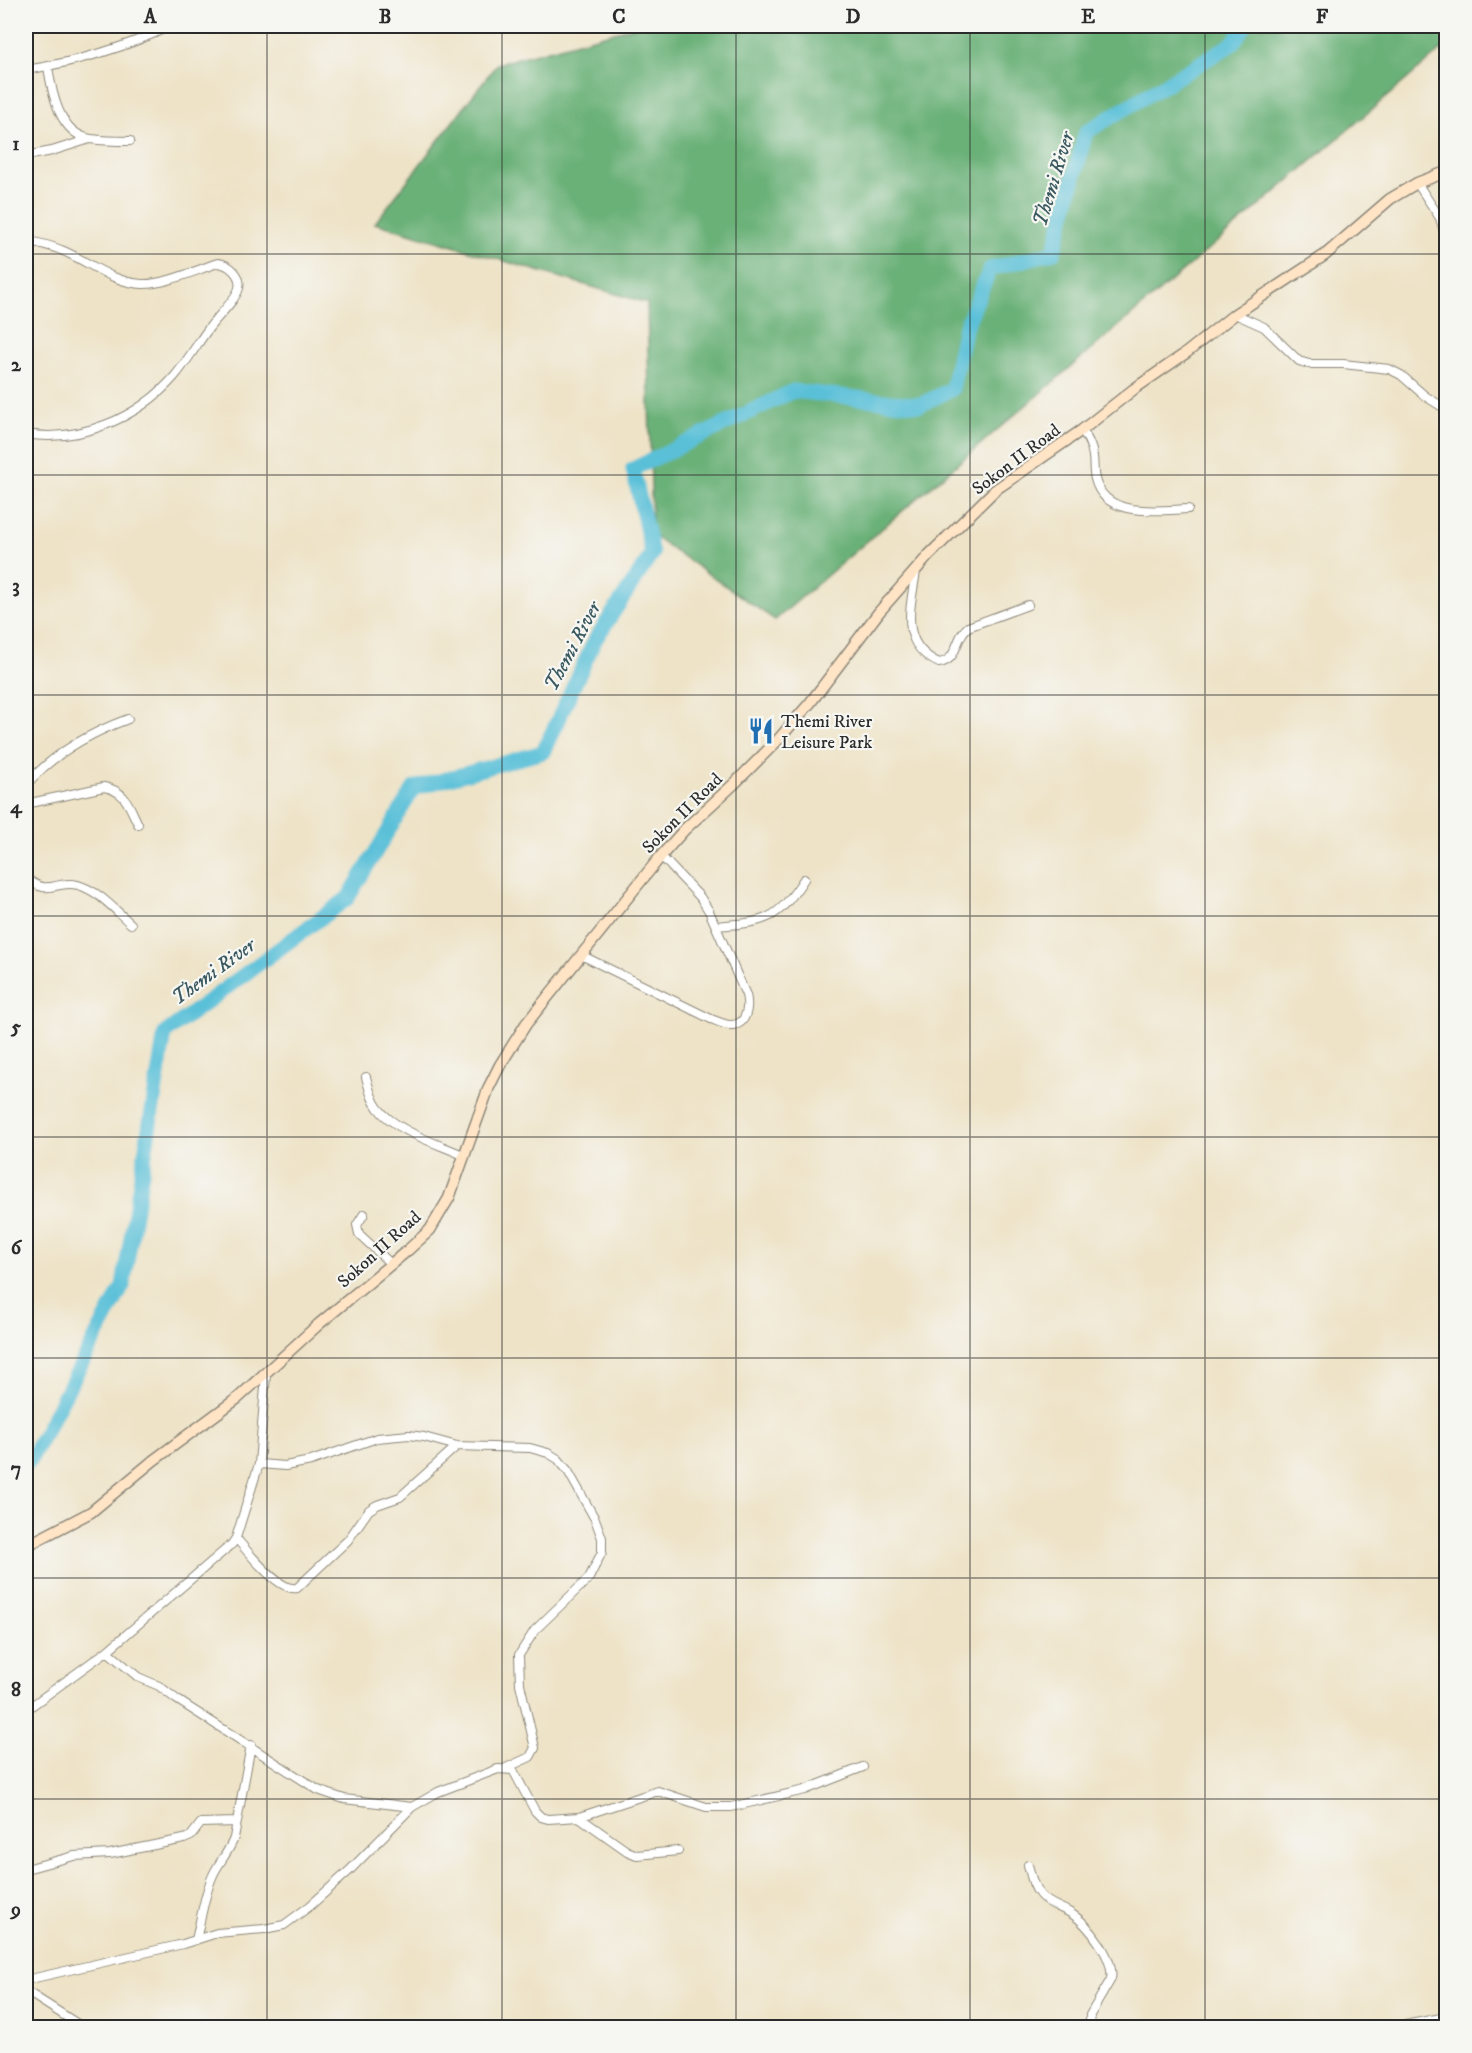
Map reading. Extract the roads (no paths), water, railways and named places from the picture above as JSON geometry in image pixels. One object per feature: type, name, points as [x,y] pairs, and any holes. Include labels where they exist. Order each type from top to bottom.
[{"type":"street","points":[[26,70],[48,67],[134,43],[170,26]]},
{"type":"street","points":[[48,67],[55,102],[63,118],[70,129],[90,139]]},
{"type":"street","points":[[26,156],[52,151],[90,139],[130,141]]},
{"type":"street","name":"Sokon II Road","points":[[26,1546],[91,1512],[154,1460],[238,1398],[319,1324],[421,1239],[441,1214],[449,1198],[500,1065],[526,1024],[661,856],[685,829],[734,784],[785,732],[879,612],[929,555],[995,490],[1082,430],[1235,314],[1325,255],[1390,199],[1417,183],[1446,172]]},
{"type":"street","points":[[1417,183],[1437,213],[1446,238]]},
{"type":"street","points":[[26,240],[61,249],[105,274],[124,281],[144,284],[166,280],[218,263],[225,264],[235,272],[239,280],[239,289],[175,375],[145,404],[126,416],[68,435],[26,434]]},
{"type":"street","points":[[1235,314],[1264,327],[1299,361],[1309,364],[1343,364],[1389,369],[1401,375],[1425,396],[1446,410]]},
{"type":"street","points":[[1082,430],[1093,454],[1096,483],[1106,498],[1127,508],[1188,509]]},
{"type":"street","points":[[916,571],[910,614],[911,635],[919,650],[939,663],[954,654],[960,634],[968,627],[1028,605]]},
{"type":"street","points":[[26,785],[55,759],[85,738],[105,727],[128,719]]},
{"type":"street","points":[[26,804],[104,787],[116,789],[122,795],[138,824]]},
{"type":"street","points":[[581,955],[711,1019],[729,1025],[737,1024],[747,1014],[748,1005],[717,926],[700,897],[661,856]]},
{"type":"street","points":[[26,878],[39,887],[48,889],[71,884],[81,886],[103,899],[131,924]]},
{"type":"street","points":[[717,926],[751,923],[775,915],[792,897],[804,879]]},
{"type":"street","points":[[366,1077],[375,1103],[393,1123],[465,1156]]},
{"type":"street","points":[[364,1214],[357,1225],[360,1234],[391,1264]]},
{"type":"street","points":[[26,1710],[107,1651],[226,1550],[236,1538],[259,1464],[266,1374]]},
{"type":"street","points":[[26,1980],[217,1933],[284,1925],[310,1906],[350,1870],[412,1807],[438,1792],[530,1757],[535,1748],[520,1684],[518,1664],[521,1649],[547,1616],[589,1578],[602,1552],[602,1538],[595,1520],[568,1471],[558,1459],[531,1448],[457,1446],[424,1437],[392,1436],[377,1438],[311,1461],[285,1466],[259,1464]]},
{"type":"street","points":[[236,1538],[280,1584],[291,1590],[297,1588],[348,1540],[358,1529],[369,1510],[400,1497],[457,1446]]},
{"type":"street","points":[[107,1651],[138,1677],[159,1686],[318,1790],[344,1799],[412,1807]]},
{"type":"street","points":[[196,1940],[209,1886],[231,1846],[251,1745]]},
{"type":"street","points":[[506,1768],[514,1772],[531,1804],[541,1817],[548,1819],[579,1816],[658,1791],[697,1806],[715,1809],[731,1807],[805,1790],[863,1767]]},
{"type":"street","points":[[579,1816],[627,1851],[637,1855],[678,1851]]},
{"type":"street","points":[[26,1869],[74,1856],[110,1854],[184,1839],[191,1836],[201,1823],[237,1822]]},
{"type":"street","points":[[1028,1865],[1038,1893],[1048,1902],[1071,1913],[1083,1924],[1102,1948],[1110,1964],[1111,1979],[1090,2015],[1090,2028]]},
{"type":"street","points":[[26,1991],[84,2028]]},
{"type":"street","points":[[1390,2028],[1446,2017]]},
{"type":"street","points":[[992,2028],[1026,2028]]},
{"type":"waterway","name":"Themi River","points":[[26,1464],[123,1286],[165,1033],[348,898],[414,788],[543,752],[595,640],[652,554],[633,469],[793,391],[920,405],[952,389],[964,331],[990,269],[1054,252],[1086,132],[1232,44],[1245,26]]},
{"type":"place","name":"Themi River Leisure Park","points":[[761,731]]}]
